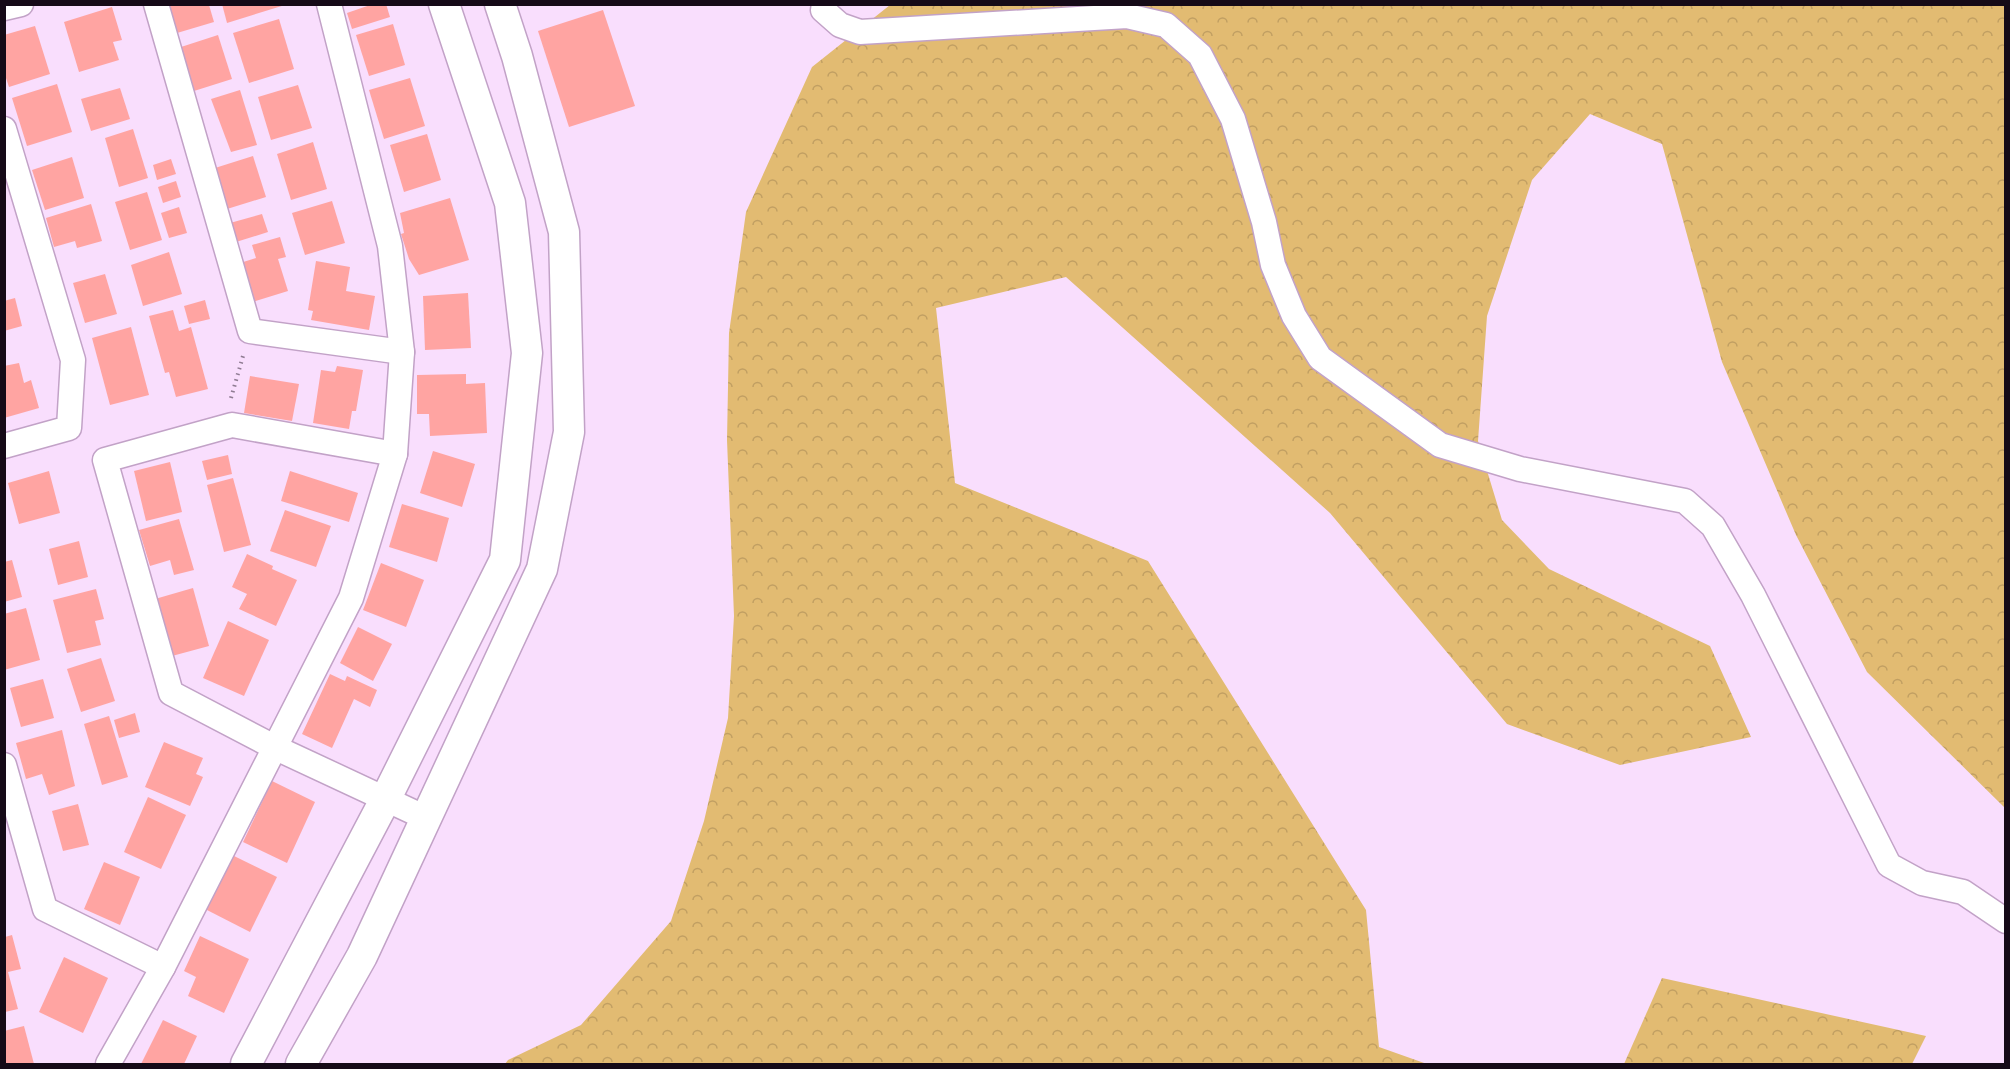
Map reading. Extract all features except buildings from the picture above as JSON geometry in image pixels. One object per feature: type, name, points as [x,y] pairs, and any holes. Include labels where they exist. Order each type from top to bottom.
[{"type":"street","points":[[4,8],[21,4]]},
{"type":"street","points":[[156,4],[250,331],[402,352]]},
{"type":"street","points":[[108,1065],[163,967],[351,598],[395,454],[402,352],[390,246],[329,4]]},
{"type":"street","points":[[246,1065],[384,800],[505,560],[527,353],[510,203],[444,4]]},
{"type":"street","points":[[301,1065],[362,956],[542,569],[568,432],[564,232],[518,57],[500,4]]},
{"type":"street","points":[[823,10],[840,25],[860,32],[1127,16],[1166,25],[1200,55],[1233,119],[1264,222],[1273,265],[1294,316],[1320,358],[1440,446],[1520,469],[1685,501],[1713,526],[1753,595],[1888,866],[1922,883],[1963,892],[2006,921]]},
{"type":"street","points":[[4,129],[73,360],[69,428],[4,446]]},
{"type":"street","points":[[395,454],[232,425],[105,460],[171,693],[274,747],[426,818]]},
{"type":"street","points":[[4,765],[45,909],[163,967]]},
{"type":"green space","points":[[890,5],[2005,5],[2005,808],[1867,672],[1796,535],[1722,362],[1662,144],[1590,114],[1532,180],[1487,316],[1478,441],[1502,520],[1549,569],[1710,646],[1751,737],[1620,765],[1507,724],[1330,513],[1066,277],[936,308],[955,483],[1148,561],[1366,910],[1379,1047],[1427,1064],[505,1064],[508,1060],[581,1025],[671,921],[704,821],[728,718],[734,616],[727,440],[729,333],[746,212],[812,67]]},
{"type":"green space","points":[[1662,978],[1926,1036],[1912,1064],[1624,1064]]}]
